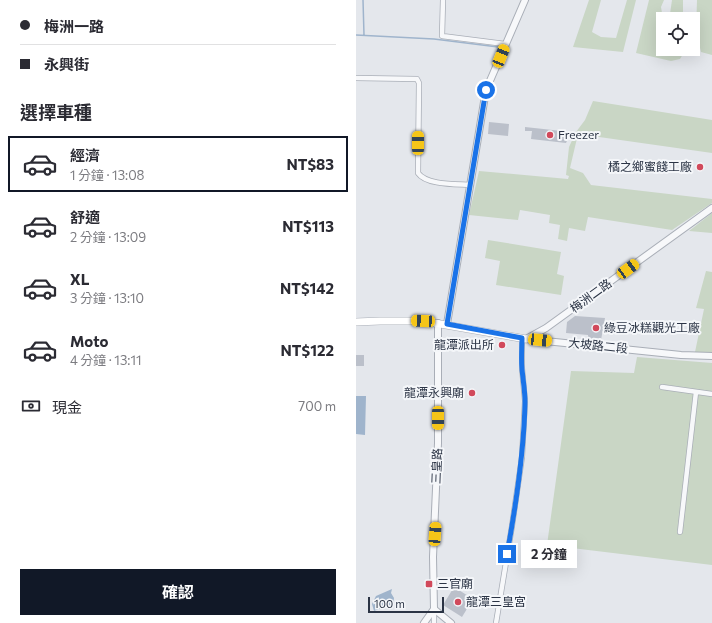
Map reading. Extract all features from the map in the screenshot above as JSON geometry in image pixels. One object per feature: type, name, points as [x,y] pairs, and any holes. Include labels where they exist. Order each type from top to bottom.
[{"type":"main road","name":"大坡路二段","points":[[356,322],[409,320],[447,324],[524,338]]},
{"type":"street","points":[[443,0],[442,36],[505,44]]},
{"type":"street","points":[[447,324],[486,90],[525,0]]},
{"type":"street","points":[[356,78],[417,79],[419,83],[418,172],[421,177],[426,179],[450,184],[470,185]]},
{"type":"street","name":"梅洲二路","points":[[524,338],[552,324],[712,208]]},
{"type":"street","name":"三皇路","points":[[434,609],[434,557],[438,443],[438,323]]},
{"type":"street","points":[[496,623],[522,457],[525,401],[522,368],[524,338]]},
{"type":"street","name":"大坡路二段","points":[[524,338],[681,355],[712,356]]},
{"type":"street","points":[[662,387],[712,394]]},
{"type":"street","points":[[680,532],[696,392]]},
{"type":"street","points":[[424,623],[434,609]]},
{"type":"street","points":[[434,609],[434,623]]},
{"type":"street","points":[[434,609],[451,623]]},
{"type":"green space","points":[[589,0],[601,0],[592,32],[601,37],[616,38],[627,0],[636,0],[623,52],[573,47]]},
{"type":"green space","points":[[649,0],[664,0],[661,7],[662,12],[656,12],[656,56],[682,56],[680,59],[671,61],[636,53]]},
{"type":"green space","points":[[672,0],[683,0],[683,12],[670,12]]},
{"type":"green space","points":[[697,0],[712,0],[712,55],[701,52],[700,12],[697,12]]},
{"type":"green space","points":[[593,101],[712,120],[712,153],[578,134],[570,168],[583,173],[591,185],[712,199],[712,203],[672,230],[588,217],[585,231],[569,228],[567,241],[558,239],[560,225],[549,223],[550,215],[520,210],[518,220],[469,215],[479,171],[568,179],[569,176],[566,175],[569,147],[576,132],[585,120]]},
{"type":"green space","points":[[712,213],[712,233],[689,231]]},
{"type":"green space","points":[[488,240],[561,252],[557,274],[564,276],[561,295],[496,285],[500,261],[485,258]]},
{"type":"green space","points":[[706,271],[712,272],[711,353],[695,352],[704,309],[696,308]]},
{"type":"green space","points":[[637,357],[712,363],[712,565],[547,545],[571,371],[634,373]]},
{"type":"water","points":[[356,396],[366,396],[365,435],[356,434]]},
{"type":"water","points":[[392,589],[391,593],[394,598],[393,604],[374,611],[372,604],[376,596]]},
{"type":"building","points":[[489,122],[509,124],[508,136],[488,134]]},
{"type":"building","name":"Freezer","points":[[525,127],[571,132],[566,143],[531,139],[532,131],[525,131]]},
{"type":"building","points":[[575,316],[605,318],[601,340],[588,338],[588,335],[566,333],[567,322]]},
{"type":"building","points":[[356,355],[364,355],[364,366],[356,366]]},
{"type":"building","name":"龍潭三皇宮","points":[[454,587],[473,599],[462,617],[443,605]]},
{"type":"waterway","points":[[363,0],[364,35]]},
{"type":"waterway","points":[[356,35],[434,39],[498,47]]},
{"type":"place","name":"Freezer","points":[[550,135]]},
{"type":"place","name":"橘之鄉蜜餞工廠","points":[[700,167]]},
{"type":"place","name":"綠豆冰糕觀光工廠","points":[[596,328]]},
{"type":"place","name":"龍潭派出所","points":[[502,345]]},
{"type":"place","name":"龍潭永興廟","points":[[472,393]]},
{"type":"place","name":"三官廟","points":[[429,584]]},
{"type":"place","name":"龍潭三皇宮","points":[[458,602]]},
{"type":"route","points":[[486,90],[447,324],[522,338],[522,368],[525,401],[524,430],[522,457],[507,554]]}]
